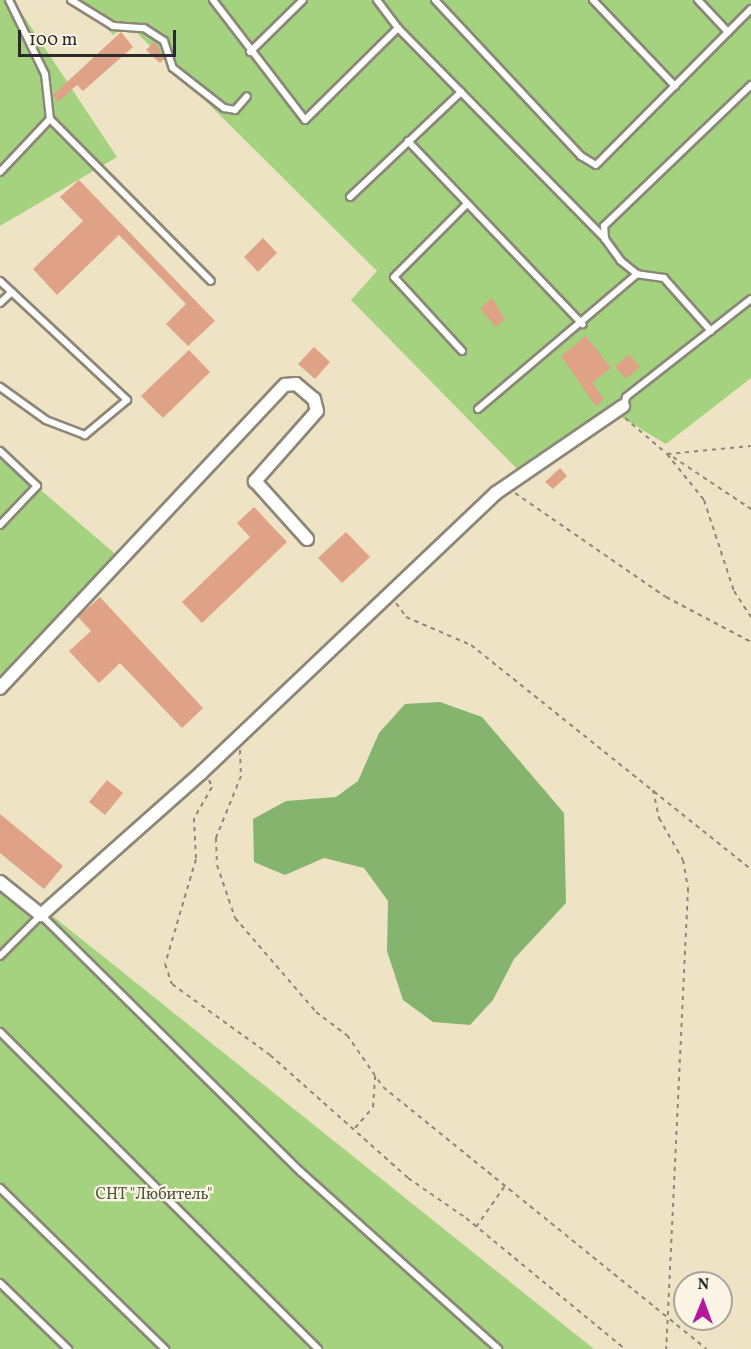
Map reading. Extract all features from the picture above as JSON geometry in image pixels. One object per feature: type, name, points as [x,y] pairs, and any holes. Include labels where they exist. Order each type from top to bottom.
[{"type":"street","points":[[0,688],[285,385],[296,384],[314,399],[317,411],[255,481],[307,539]]},
{"type":"street","points":[[0,882],[41,915],[205,769],[506,486],[621,408]]},
{"type":"lane","points":[[9,0],[45,75],[50,119],[211,281]]},
{"type":"lane","points":[[71,0],[113,26],[144,28],[164,41],[173,68],[224,108],[235,110],[248,96]]},
{"type":"lane","points":[[213,0],[250,52],[305,120],[398,28]]},
{"type":"lane","points":[[250,52],[303,0]]},
{"type":"lane","points":[[377,0],[398,28],[637,274],[664,278],[711,331]]},
{"type":"lane","points":[[435,0],[581,156],[596,165],[751,9]]},
{"type":"lane","points":[[593,0],[675,86]]},
{"type":"lane","points":[[698,0],[728,32]]},
{"type":"lane","points":[[605,240],[604,226],[615,214],[751,85]]},
{"type":"lane","points":[[350,197],[461,92]]},
{"type":"lane","points":[[0,172],[50,119]]},
{"type":"lane","points":[[408,141],[582,324]]},
{"type":"lane","points":[[462,351],[394,277],[467,204]]},
{"type":"lane","points":[[478,409],[582,324],[637,274]]},
{"type":"lane","points":[[0,281],[127,400],[85,435],[46,420],[0,387]]},
{"type":"lane","points":[[0,303],[12,292]]},
{"type":"lane","points":[[621,408],[626,397],[751,299]]},
{"type":"lane","points":[[0,451],[38,486],[0,525]]},
{"type":"lane","points":[[0,956],[41,915],[301,1172],[498,1349]]},
{"type":"lane","points":[[0,1032],[318,1349]]},
{"type":"lane","points":[[0,1188],[165,1349]]},
{"type":"lane","points":[[0,1283],[68,1349]]},
{"type":"path","points":[[621,408],[668,454],[704,500],[734,591],[751,617]]},
{"type":"path","points":[[668,454],[751,446]]},
{"type":"path","points":[[668,454],[751,509]]},
{"type":"path","points":[[506,486],[666,597],[751,642]]},
{"type":"path","points":[[390,594],[406,617],[471,645],[751,869]]},
{"type":"path","points":[[233,743],[244,760],[216,838],[225,897],[275,967],[316,1012],[347,1035],[375,1075],[504,1187],[667,1314],[706,1349]]},
{"type":"path","points":[[205,769],[212,787],[194,818],[196,859],[165,964],[172,984],[270,1055],[355,1128],[408,1178],[476,1227],[625,1349]]},
{"type":"path","points":[[652,790],[659,818],[683,860],[688,888],[666,1349]]},
{"type":"path","points":[[355,1128],[373,1107],[375,1075]]},
{"type":"path","points":[[476,1227],[504,1187]]},
{"type":"green space","points":[[0,0],[13,0],[117,157],[0,226]]},
{"type":"green space","points":[[79,0],[751,0],[751,378],[666,444],[611,411],[524,476],[351,300],[377,271],[128,24],[113,35]]},
{"type":"green space","points":[[0,455],[120,558],[0,681]]},
{"type":"green space","points":[[440,702],[482,717],[564,813],[566,903],[514,959],[493,1000],[470,1025],[433,1022],[403,1000],[387,951],[388,901],[364,868],[324,858],[285,875],[254,862],[253,819],[286,801],[336,797],[358,781],[379,733],[405,704]]},
{"type":"green space","name":"СНТ \"Любитель\"","points":[[0,874],[594,1349],[0,1349]]},
{"type":"building","points":[[121,32],[133,47],[83,91],[77,85],[58,102],[53,95]]},
{"type":"building","points":[[155,41],[164,59],[160,63],[146,50]]},
{"type":"building","points":[[79,180],[215,321],[188,346],[166,324],[186,304],[119,235],[57,295],[33,269],[83,221],[60,197]]},
{"type":"building","points":[[263,238],[277,253],[258,272],[244,257]]},
{"type":"building","points":[[492,298],[505,320],[496,327],[480,309]]},
{"type":"building","points":[[586,336],[611,368],[592,383],[604,399],[596,406],[561,356]]},
{"type":"building","points":[[314,347],[330,362],[315,379],[298,364]]},
{"type":"building","points":[[189,350],[210,372],[163,418],[141,396]]},
{"type":"building","points":[[629,354],[640,367],[626,379],[615,367]]},
{"type":"building","points":[[560,468],[567,476],[553,489],[545,482]]},
{"type":"building","points":[[254,507],[287,542],[202,623],[182,602],[250,537],[237,523]]},
{"type":"building","points":[[346,532],[370,557],[342,583],[318,558]]},
{"type":"building","points":[[100,597],[203,708],[182,728],[120,663],[99,683],[69,651],[91,631],[78,617]]},
{"type":"building","points":[[107,780],[123,793],[105,815],[89,802]]},
{"type":"building","points":[[0,814],[63,866],[44,889],[0,853]]}]
